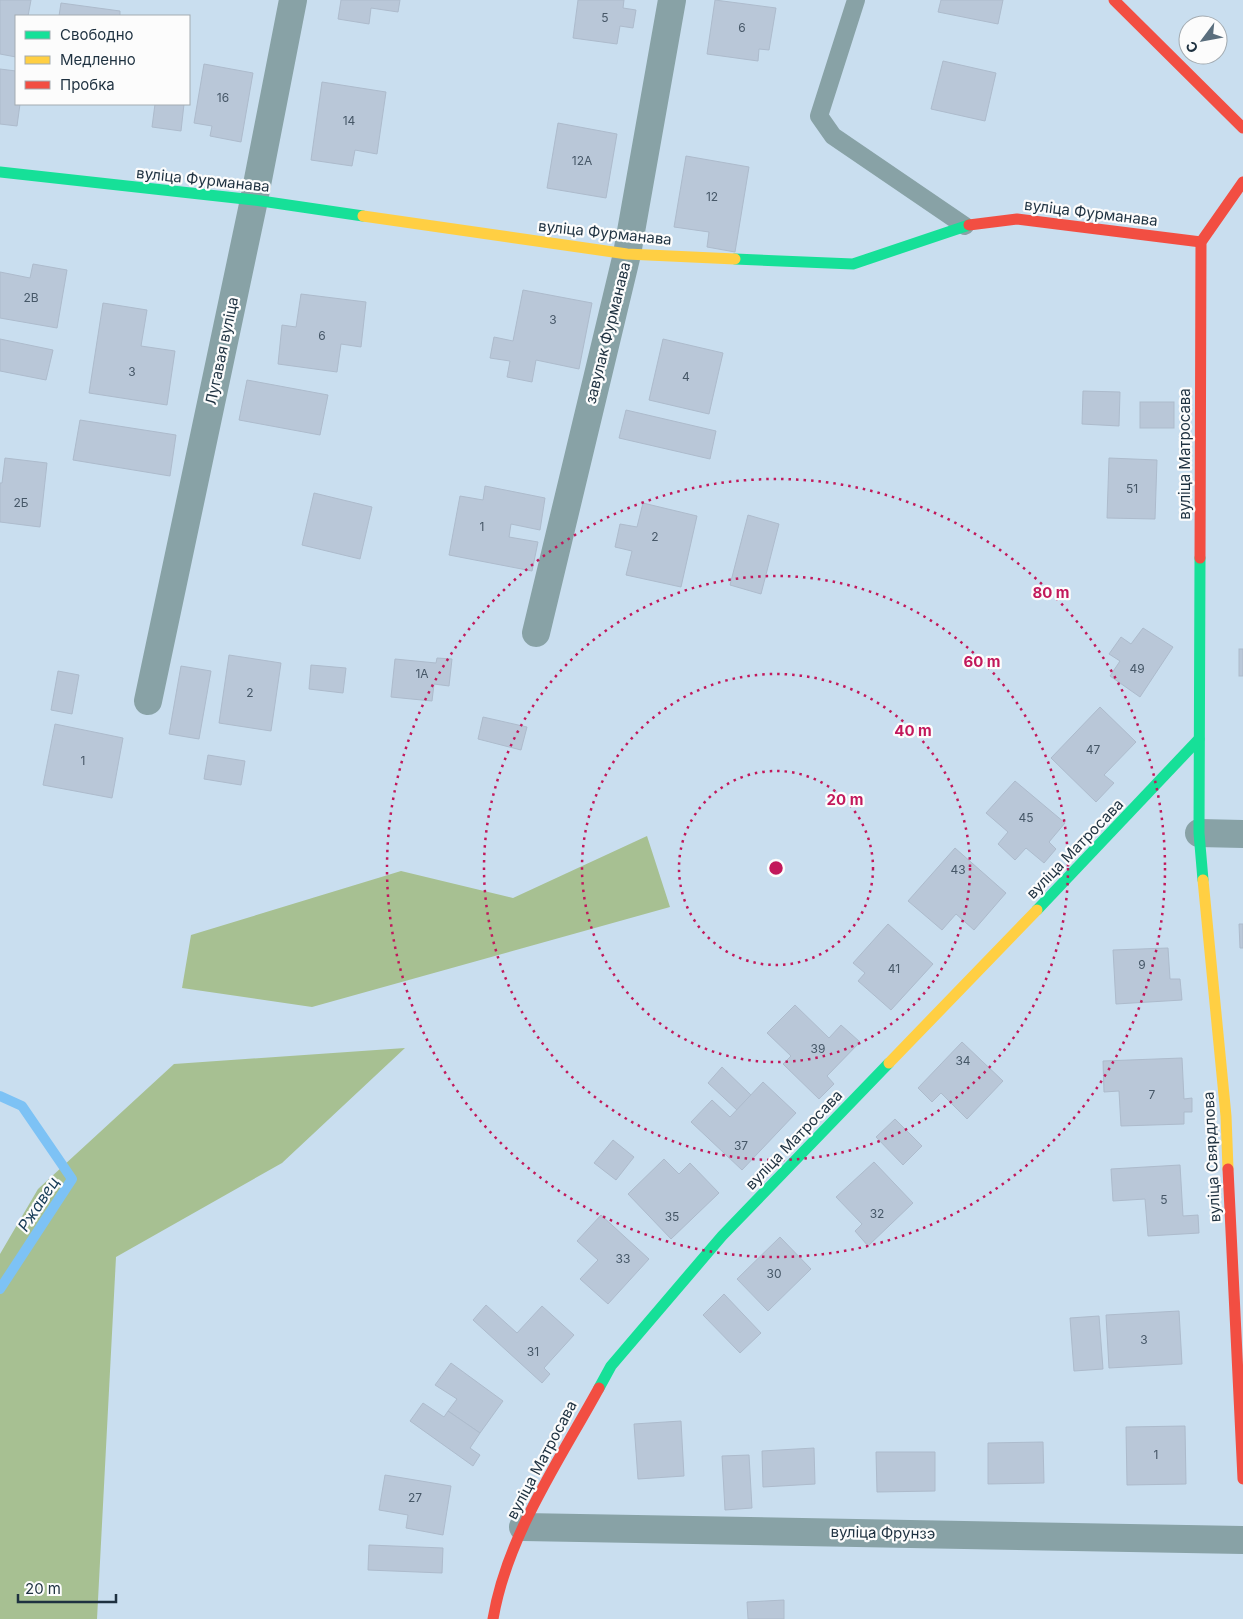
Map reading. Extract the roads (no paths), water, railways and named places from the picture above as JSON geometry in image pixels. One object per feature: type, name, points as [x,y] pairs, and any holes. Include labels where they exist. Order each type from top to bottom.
[{"type":"street","name":"Лугавая вуліца","points":[[148,701],[254,200],[293,0]]},
{"type":"street","name":"завулак Фурманава","points":[[536,633],[627,254],[672,0]]},
{"type":"street","points":[[1114,0],[1243,128]]},
{"type":"street","name":"вуліца Фурманава","points":[[0,172],[254,200],[627,254],[853,264],[965,226],[1017,219],[1202,242]]},
{"type":"street","points":[[1202,242],[1243,182]]},
{"type":"street","name":"вуліца Матросава","points":[[1199,833],[1202,242]]},
{"type":"street","name":"вуліца Матросава","points":[[493,1619],[498,1590],[523,1527],[617,1358],[722,1236],[1115,829],[1199,739]]},
{"type":"street","points":[[1199,833],[1243,834]]},
{"type":"street","name":"вуліца Свярдлова","points":[[1199,833],[1235,1116],[1243,1479]]},
{"type":"street","name":"вуліца Фрунзэ","points":[[523,1527],[1243,1540]]},
{"type":"lane","points":[[856,0],[819,116],[833,136],[965,226]]},
{"type":"waterway","name":"Ржавец","points":[[0,1096],[22,1106],[72,1179],[0,1289]]}]
